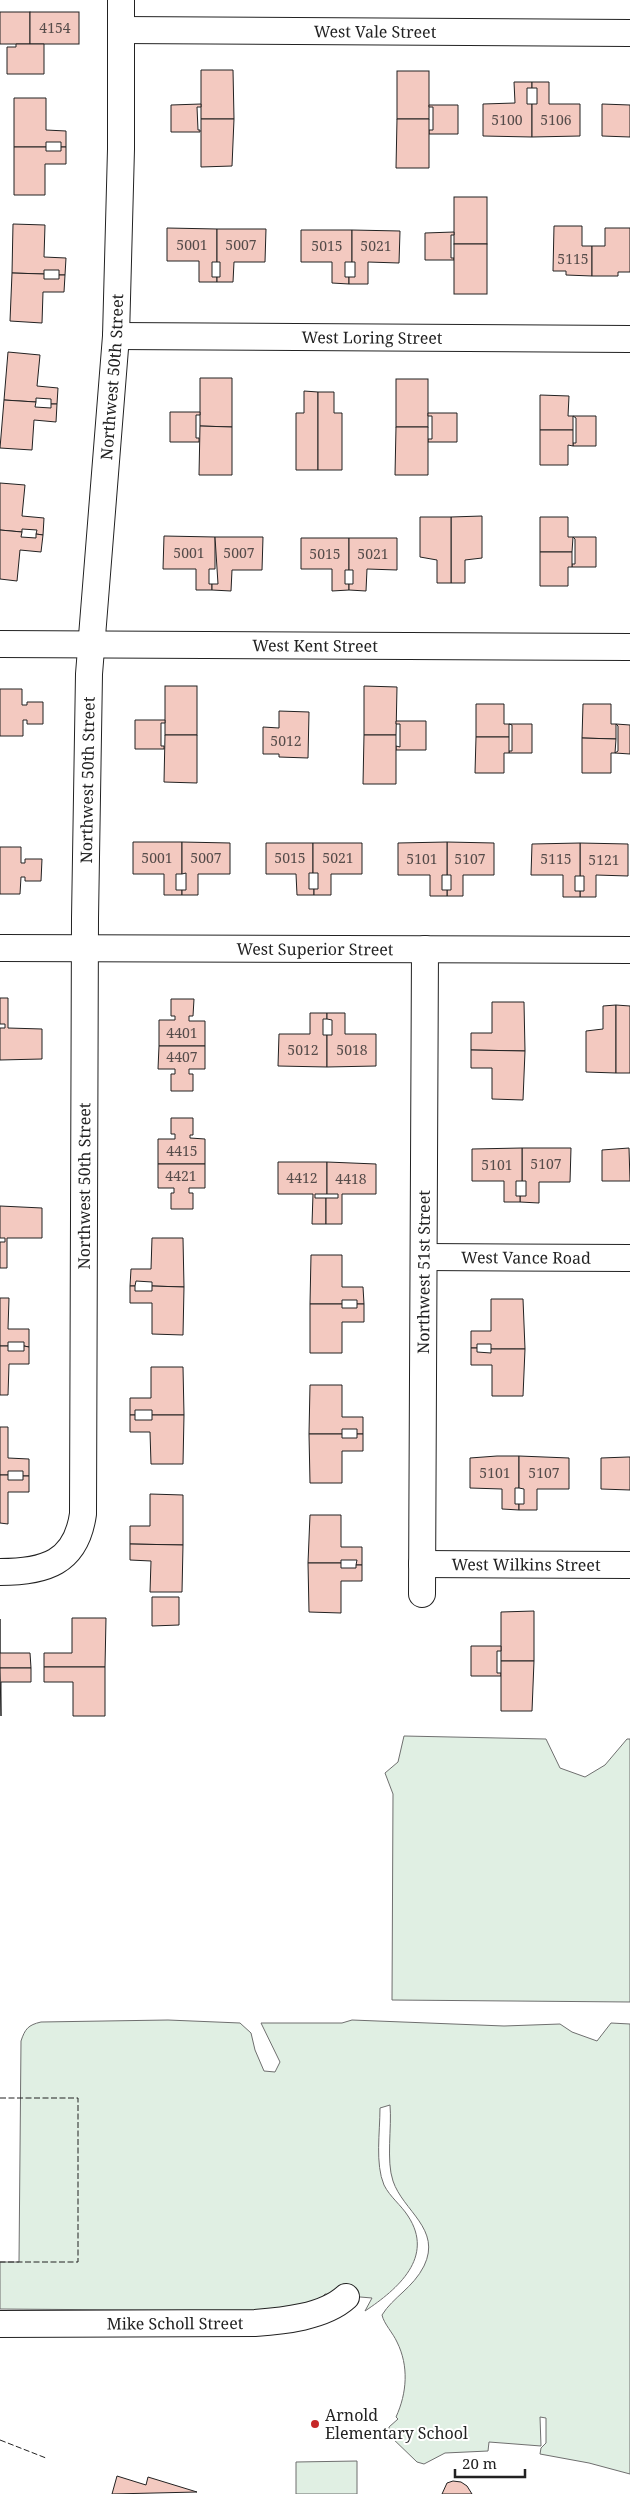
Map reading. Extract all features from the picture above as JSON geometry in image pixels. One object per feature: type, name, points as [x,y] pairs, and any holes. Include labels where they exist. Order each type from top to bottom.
[{"type":"street","name":"Northwest 50th Street","points":[[0,1572],[39,1569],[64,1556],[76,1541],[83,1514],[85,948],[89,674],[116,336],[121,159],[121,0]]},
{"type":"street","name":"West Vale Street","points":[[121,30],[630,33]]},
{"type":"street","name":"West Loring Street","points":[[116,336],[630,338]]},
{"type":"street","name":"West Kent Street","points":[[0,644],[630,647]]},
{"type":"street","name":"West Superior Street","points":[[0,948],[630,950]]},
{"type":"street","name":"Northwest 51st Street","points":[[422,1594],[425,949]]},
{"type":"street","name":"West Vance Road","points":[[424,1257],[630,1258]]},
{"type":"street","name":"West Wilkins Street","points":[[422,1564],[630,1565]]},
{"type":"street","name":"Mike Scholl Street","points":[[0,2324],[270,2322],[309,2315],[340,2302],[346,2297]]},
{"type":"green space","points":[[404,1736],[546,1739],[560,1768],[585,1777],[605,1765],[627,1739],[630,1739],[630,2002],[392,2000],[393,1794],[385,1773],[398,1762]]},
{"type":"green space","points":[[168,2020],[240,2023],[251,2033],[255,2050],[264,2071],[275,2072],[280,2062],[261,2023],[342,2023],[352,2020],[504,2026],[560,2024],[572,2032],[597,2041],[611,2023],[630,2024],[630,2474],[589,2463],[540,2454],[541,2448],[546,2443],[546,2418],[540,2417],[541,2446],[489,2442],[488,2451],[445,2453],[424,2464],[417,2462],[389,2435],[389,2427],[398,2419],[396,2417],[404,2389],[405,2370],[401,2351],[382,2315],[419,2274],[428,2253],[428,2241],[425,2231],[398,2192],[393,2181],[390,2164],[390,2105],[380,2108],[379,2158],[381,2177],[386,2189],[408,2216],[415,2231],[417,2245],[415,2258],[409,2271],[389,2293],[365,2311],[372,2298],[325,2294],[320,2299],[306,2305],[267,2311],[0,2309],[0,2262],[19,2262],[21,2041],[26,2031],[30,2026],[41,2022]]},
{"type":"green space","points":[[357,2461],[357,2494],[296,2494],[296,2462]]},
{"type":"building","points":[[0,12],[30,12],[30,44],[0,44]]},
{"type":"building","points":[[30,12],[79,12],[79,44],[30,44]]},
{"type":"building","points":[[16,44],[44,44],[44,74],[7,74],[7,47],[16,47]]},
{"type":"building","points":[[201,70],[233,70],[234,119],[201,119]]},
{"type":"building","points":[[397,71],[429,71],[429,119],[397,119]]},
{"type":"building","points":[[514,82],[532,82],[532,88],[527,88],[527,104],[532,104],[532,137],[483,136],[483,104],[515,103]]},
{"type":"building","points":[[532,82],[549,82],[549,104],[580,104],[580,136],[532,137],[532,104],[537,104],[537,88],[532,88]]},
{"type":"building","points":[[14,98],[46,98],[46,130],[66,131],[66,147],[61,147],[61,142],[46,142],[46,147],[14,147]]},
{"type":"building","points":[[201,104],[201,107],[197,107],[198,130],[200,132],[171,132],[171,105]]},
{"type":"building","points":[[602,104],[630,105],[630,137],[602,136]]},
{"type":"building","points":[[429,105],[458,105],[458,134],[429,134],[429,130],[433,130],[433,107],[429,107]]},
{"type":"building","points":[[201,119],[234,119],[232,166],[201,167]]},
{"type":"building","points":[[397,119],[429,119],[429,168],[396,168]]},
{"type":"building","points":[[14,147],[46,147],[46,151],[61,151],[61,147],[66,147],[66,164],[45,164],[45,195],[14,195]]},
{"type":"building","points":[[454,197],[487,197],[487,244],[454,244]]},
{"type":"building","points":[[13,224],[45,225],[44,257],[66,258],[65,275],[59,275],[59,270],[44,270],[44,274],[12,273]]},
{"type":"building","points":[[554,226],[582,226],[582,246],[592,246],[592,276],[566,275],[566,271],[553,271]]},
{"type":"building","points":[[167,228],[217,229],[217,262],[212,262],[212,277],[217,277],[217,282],[199,282],[199,261],[167,261]]},
{"type":"building","points":[[605,228],[630,228],[630,272],[618,272],[618,276],[592,276],[592,246],[605,246]]},
{"type":"building","points":[[217,229],[266,229],[265,262],[234,262],[233,282],[217,282],[217,277],[220,277],[220,262],[217,262]]},
{"type":"building","points":[[301,230],[352,230],[352,262],[345,262],[345,277],[349,277],[349,284],[332,283],[332,262],[301,262]]},
{"type":"building","points":[[352,230],[400,231],[399,263],[368,262],[368,284],[349,284],[349,277],[355,277],[355,262],[352,262]]},
{"type":"building","points":[[454,232],[454,235],[451,235],[451,258],[454,258],[454,260],[425,260],[425,233]]},
{"type":"building","points":[[454,244],[487,244],[487,294],[454,294]]},
{"type":"building","points":[[12,273],[44,274],[44,279],[59,279],[59,275],[65,275],[64,292],[43,292],[42,323],[10,321]]},
{"type":"building","points":[[8,352],[40,355],[37,386],[58,388],[57,404],[51,404],[51,399],[36,398],[36,402],[4,400]]},
{"type":"building","points":[[200,378],[232,378],[232,427],[200,426]]},
{"type":"building","points":[[396,379],[428,379],[428,427],[396,427]]},
{"type":"building","points":[[304,391],[318,392],[318,470],[296,470],[296,413],[304,413]]},
{"type":"building","points":[[318,392],[334,392],[334,413],[342,413],[342,470],[318,470]]},
{"type":"building","points":[[540,395],[569,396],[568,416],[573,416],[573,430],[540,430]]},
{"type":"building","points":[[4,400],[36,402],[35,407],[51,408],[51,404],[57,404],[56,422],[34,420],[32,450],[0,448]]},
{"type":"building","points":[[170,412],[200,412],[200,415],[196,415],[196,438],[199,438],[199,442],[170,442]]},
{"type":"building","points":[[428,413],[457,413],[457,442],[428,442],[428,439],[432,439],[432,416],[428,416]]},
{"type":"building","points":[[573,416],[596,416],[596,446],[573,446],[573,443],[576,443],[576,418]]},
{"type":"building","points":[[200,426],[232,427],[232,475],[199,475]]},
{"type":"building","points":[[396,427],[428,427],[428,475],[395,475]]},
{"type":"building","points":[[540,430],[573,430],[573,446],[568,445],[568,465],[540,465]]},
{"type":"building","points":[[0,483],[25,485],[22,516],[44,518],[43,535],[36,534],[37,530],[22,529],[22,532],[0,530]]},
{"type":"building","points":[[482,516],[482,558],[465,560],[465,583],[451,583],[451,517]]},
{"type":"building","points":[[420,517],[451,517],[451,583],[437,583],[437,560],[420,557]]},
{"type":"building","points":[[540,517],[568,517],[568,537],[573,537],[572,552],[540,552]]},
{"type":"building","points":[[0,530],[22,532],[21,537],[36,538],[36,534],[43,535],[41,552],[20,550],[17,581],[0,579]]},
{"type":"building","points":[[164,536],[215,537],[215,569],[209,569],[209,584],[212,584],[212,590],[196,590],[196,569],[163,569]]},
{"type":"building","points":[[215,537],[263,537],[262,570],[232,570],[231,591],[212,590],[212,584],[218,584]]},
{"type":"building","points":[[573,537],[596,537],[596,567],[572,567],[572,564],[575,564],[575,539]]},
{"type":"building","points":[[301,538],[349,538],[349,570],[345,570],[345,584],[349,584],[349,590],[332,591],[332,569],[301,569]]},
{"type":"building","points":[[349,538],[397,538],[397,570],[367,569],[366,591],[349,590],[349,584],[353,584],[353,570],[349,570]]},
{"type":"building","points":[[540,552],[572,552],[572,567],[568,567],[568,586],[540,586]]},
{"type":"building","points":[[165,686],[197,686],[197,735],[165,735]]},
{"type":"building","points":[[364,686],[397,687],[396,735],[364,735]]},
{"type":"building","points":[[0,689],[22,689],[22,705],[27,705],[27,702],[43,702],[43,724],[27,724],[27,720],[23,720],[23,736],[0,736]]},
{"type":"building","points":[[476,704],[504,704],[504,724],[509,724],[509,737],[476,737]]},
{"type":"building","points":[[583,704],[611,704],[611,724],[616,724],[616,739],[582,738]]},
{"type":"building","points":[[279,711],[309,712],[308,758],[279,757],[279,754],[263,754],[263,727],[279,728]]},
{"type":"building","points":[[135,720],[165,720],[165,723],[161,723],[161,746],[164,746],[164,749],[135,749]]},
{"type":"building","points":[[396,721],[426,721],[426,750],[396,750],[396,746],[400,747],[400,724],[396,724]]},
{"type":"building","points":[[509,724],[532,724],[532,753],[509,753],[509,751],[512,751],[512,725]]},
{"type":"building","points":[[616,724],[630,725],[630,754],[615,753],[618,751],[618,726]]},
{"type":"building","points":[[165,735],[197,735],[197,783],[164,782]]},
{"type":"building","points":[[364,735],[396,735],[396,784],[363,784]]},
{"type":"building","points":[[476,737],[509,737],[509,753],[504,753],[504,773],[475,773]]},
{"type":"building","points":[[582,738],[616,739],[615,753],[611,753],[611,773],[582,773]]},
{"type":"building","points":[[133,842],[182,842],[182,874],[176,874],[176,890],[182,890],[182,895],[164,895],[164,874],[133,874]]},
{"type":"building","points":[[182,842],[230,843],[230,874],[198,874],[198,895],[182,895],[182,890],[186,890],[186,873],[182,874]]},
{"type":"building","points":[[447,842],[494,843],[494,875],[463,875],[463,896],[447,896],[447,890],[451,890],[451,875],[447,875]]},
{"type":"building","points":[[447,842],[447,875],[442,875],[442,890],[447,890],[447,896],[430,896],[430,875],[398,875],[398,843]]},
{"type":"building","points":[[266,843],[313,843],[313,873],[309,873],[309,889],[314,889],[314,895],[297,895],[296,874],[266,874]]},
{"type":"building","points":[[313,843],[362,843],[362,874],[331,874],[331,895],[314,895],[314,889],[318,889],[318,873],[313,873]]},
{"type":"building","points":[[580,843],[628,844],[628,876],[596,875],[596,897],[580,897],[580,891],[584,891],[584,876],[580,876]]},
{"type":"building","points":[[580,843],[580,876],[575,876],[575,891],[580,891],[580,897],[563,897],[563,875],[531,875],[532,844]]},
{"type":"building","points":[[0,847],[21,847],[21,863],[25,863],[25,859],[42,859],[41,881],[25,881],[25,877],[21,877],[20,894],[0,894]]},
{"type":"building","points":[[0,998],[8,998],[8,1028],[42,1029],[42,1059],[0,1060],[0,1028],[5,1028],[5,1024],[0,1024]]},
{"type":"building","points":[[171,999],[194,999],[193,1016],[189,1016],[189,1021],[205,1021],[205,1046],[159,1046],[159,1020],[175,1020],[175,1016],[171,1016]]},
{"type":"building","points":[[492,1002],[524,1002],[525,1051],[471,1050],[471,1033],[492,1033]]},
{"type":"building","points":[[616,1005],[616,1073],[586,1072],[586,1031],[603,1029],[603,1006]]},
{"type":"building","points":[[616,1005],[630,1006],[630,1073],[616,1073]]},
{"type":"building","points":[[310,1013],[327,1013],[327,1019],[323,1019],[323,1035],[327,1035],[327,1067],[278,1066],[279,1034],[310,1034]]},
{"type":"building","points":[[327,1013],[345,1013],[345,1034],[376,1034],[376,1066],[327,1067],[327,1035],[332,1035],[332,1020],[327,1019]]},
{"type":"building","points":[[159,1046],[205,1046],[205,1069],[189,1069],[189,1074],[193,1074],[193,1091],[171,1091],[171,1074],[175,1074],[175,1069],[158,1069]]},
{"type":"building","points":[[471,1050],[525,1051],[523,1100],[492,1099],[492,1068],[471,1068]]},
{"type":"building","points":[[171,1118],[193,1118],[193,1135],[190,1135],[190,1138],[205,1139],[205,1164],[158,1164],[158,1139],[175,1139],[175,1134],[171,1134]]},
{"type":"building","points":[[522,1148],[571,1148],[570,1182],[539,1182],[539,1203],[520,1202],[520,1196],[526,1196],[526,1181],[522,1181]]},
{"type":"building","points":[[522,1148],[522,1181],[516,1181],[516,1196],[520,1196],[520,1202],[504,1202],[504,1181],[472,1181],[472,1149]]},
{"type":"building","points":[[629,1148],[630,1181],[602,1181],[602,1150]]},
{"type":"building","points":[[278,1162],[327,1162],[327,1194],[315,1194],[315,1198],[326,1198],[326,1224],[312,1224],[313,1194],[278,1194]]},
{"type":"building","points":[[327,1162],[376,1164],[376,1194],[342,1194],[342,1224],[326,1224],[326,1198],[338,1198],[338,1194],[327,1194]]},
{"type":"building","points":[[158,1164],[205,1164],[205,1188],[189,1188],[189,1193],[193,1193],[193,1209],[171,1209],[171,1193],[174,1193],[174,1188],[158,1188]]},
{"type":"building","points":[[0,1206],[42,1208],[42,1238],[7,1238],[7,1268],[0,1268],[0,1242],[5,1242],[5,1238],[0,1238]]},
{"type":"building","points":[[152,1238],[183,1238],[184,1287],[152,1286],[152,1282],[136,1281],[135,1286],[130,1286],[131,1269],[151,1269]]},
{"type":"building","points":[[311,1255],[342,1255],[342,1287],[363,1287],[364,1304],[357,1304],[357,1300],[342,1300],[342,1304],[310,1304]]},
{"type":"building","points":[[130,1286],[135,1286],[135,1291],[152,1291],[152,1286],[184,1287],[183,1335],[152,1334],[152,1303],[130,1303]]},
{"type":"building","points":[[0,1298],[9,1298],[8,1329],[29,1329],[29,1347],[24,1346],[24,1342],[8,1342],[8,1346],[0,1346]]},
{"type":"building","points":[[491,1299],[523,1299],[525,1349],[491,1349],[491,1344],[477,1344],[477,1348],[471,1348],[471,1331],[491,1331]]},
{"type":"building","points":[[310,1304],[342,1304],[342,1308],[357,1308],[357,1304],[364,1304],[364,1322],[342,1322],[342,1353],[310,1353]]},
{"type":"building","points":[[0,1346],[8,1346],[8,1351],[24,1351],[24,1346],[29,1347],[29,1364],[9,1364],[8,1395],[0,1395]]},
{"type":"building","points":[[471,1348],[477,1348],[477,1352],[491,1353],[491,1349],[525,1349],[523,1396],[492,1396],[492,1365],[471,1365]]},
{"type":"building","points":[[151,1367],[183,1367],[184,1415],[152,1415],[152,1410],[135,1410],[135,1415],[130,1415],[130,1398],[151,1398]]},
{"type":"building","points":[[310,1385],[342,1385],[342,1417],[363,1417],[363,1434],[357,1434],[357,1429],[342,1429],[342,1434],[309,1434]]},
{"type":"building","points":[[130,1415],[135,1415],[135,1420],[152,1420],[152,1415],[184,1415],[183,1464],[151,1464],[150,1432],[130,1432]]},
{"type":"building","points":[[0,1427],[8,1427],[8,1458],[29,1459],[29,1476],[23,1476],[23,1471],[8,1471],[8,1475],[0,1475]]},
{"type":"building","points":[[309,1434],[342,1434],[342,1438],[357,1438],[357,1434],[363,1434],[363,1451],[342,1451],[342,1483],[310,1483]]},
{"type":"building","points":[[519,1456],[519,1488],[515,1488],[515,1504],[519,1504],[519,1510],[502,1509],[502,1489],[470,1488],[470,1458]]},
{"type":"building","points":[[519,1456],[569,1458],[569,1489],[537,1489],[537,1510],[519,1510],[519,1504],[524,1504],[524,1489],[519,1488]]},
{"type":"building","points":[[630,1457],[630,1490],[601,1489],[601,1458]]},
{"type":"building","points":[[0,1475],[8,1475],[8,1480],[23,1480],[23,1476],[29,1476],[29,1492],[8,1492],[8,1524],[0,1523]]},
{"type":"building","points":[[150,1494],[183,1495],[183,1545],[130,1544],[130,1526],[150,1526]]},
{"type":"building","points":[[310,1515],[341,1515],[341,1547],[362,1547],[362,1565],[356,1565],[357,1560],[341,1560],[341,1563],[308,1563]]},
{"type":"building","points":[[130,1544],[183,1545],[182,1592],[150,1592],[151,1561],[130,1560]]},
{"type":"building","points":[[308,1563],[341,1563],[341,1568],[356,1568],[356,1565],[362,1565],[362,1581],[341,1581],[341,1613],[309,1612]]},
{"type":"building","points":[[152,1597],[179,1597],[179,1625],[152,1626]]},
{"type":"building","points":[[534,1611],[534,1661],[501,1661],[501,1612]]},
{"type":"building","points":[[72,1618],[106,1618],[105,1667],[44,1667],[44,1653],[72,1653]]},
{"type":"building","points":[[471,1646],[501,1646],[501,1651],[497,1651],[497,1673],[501,1673],[501,1676],[471,1676]]},
{"type":"building","points":[[0,1653],[30,1653],[31,1668],[0,1668]]},
{"type":"building","points":[[501,1661],[534,1661],[532,1711],[501,1711]]},
{"type":"building","points":[[44,1667],[105,1667],[105,1716],[73,1716],[73,1682],[44,1682]]},
{"type":"building","points":[[0,1668],[31,1668],[31,1682],[1,1682],[1,1716]]},
{"type":"building","points":[[117,2476],[146,2485],[148,2477],[197,2492],[112,2494]]},
{"type":"building","name":"Arnold Elementary School","points":[[453,2481],[461,2482],[467,2486],[472,2494],[442,2494],[447,2483]]},
{"type":"fence","points":[[0,2098],[78,2098],[78,2262],[0,2262]]},
{"type":"fence","points":[[0,2440],[46,2458]]},
{"type":"place","name":"Arnold Elementary School","points":[[315,2424]]}]
